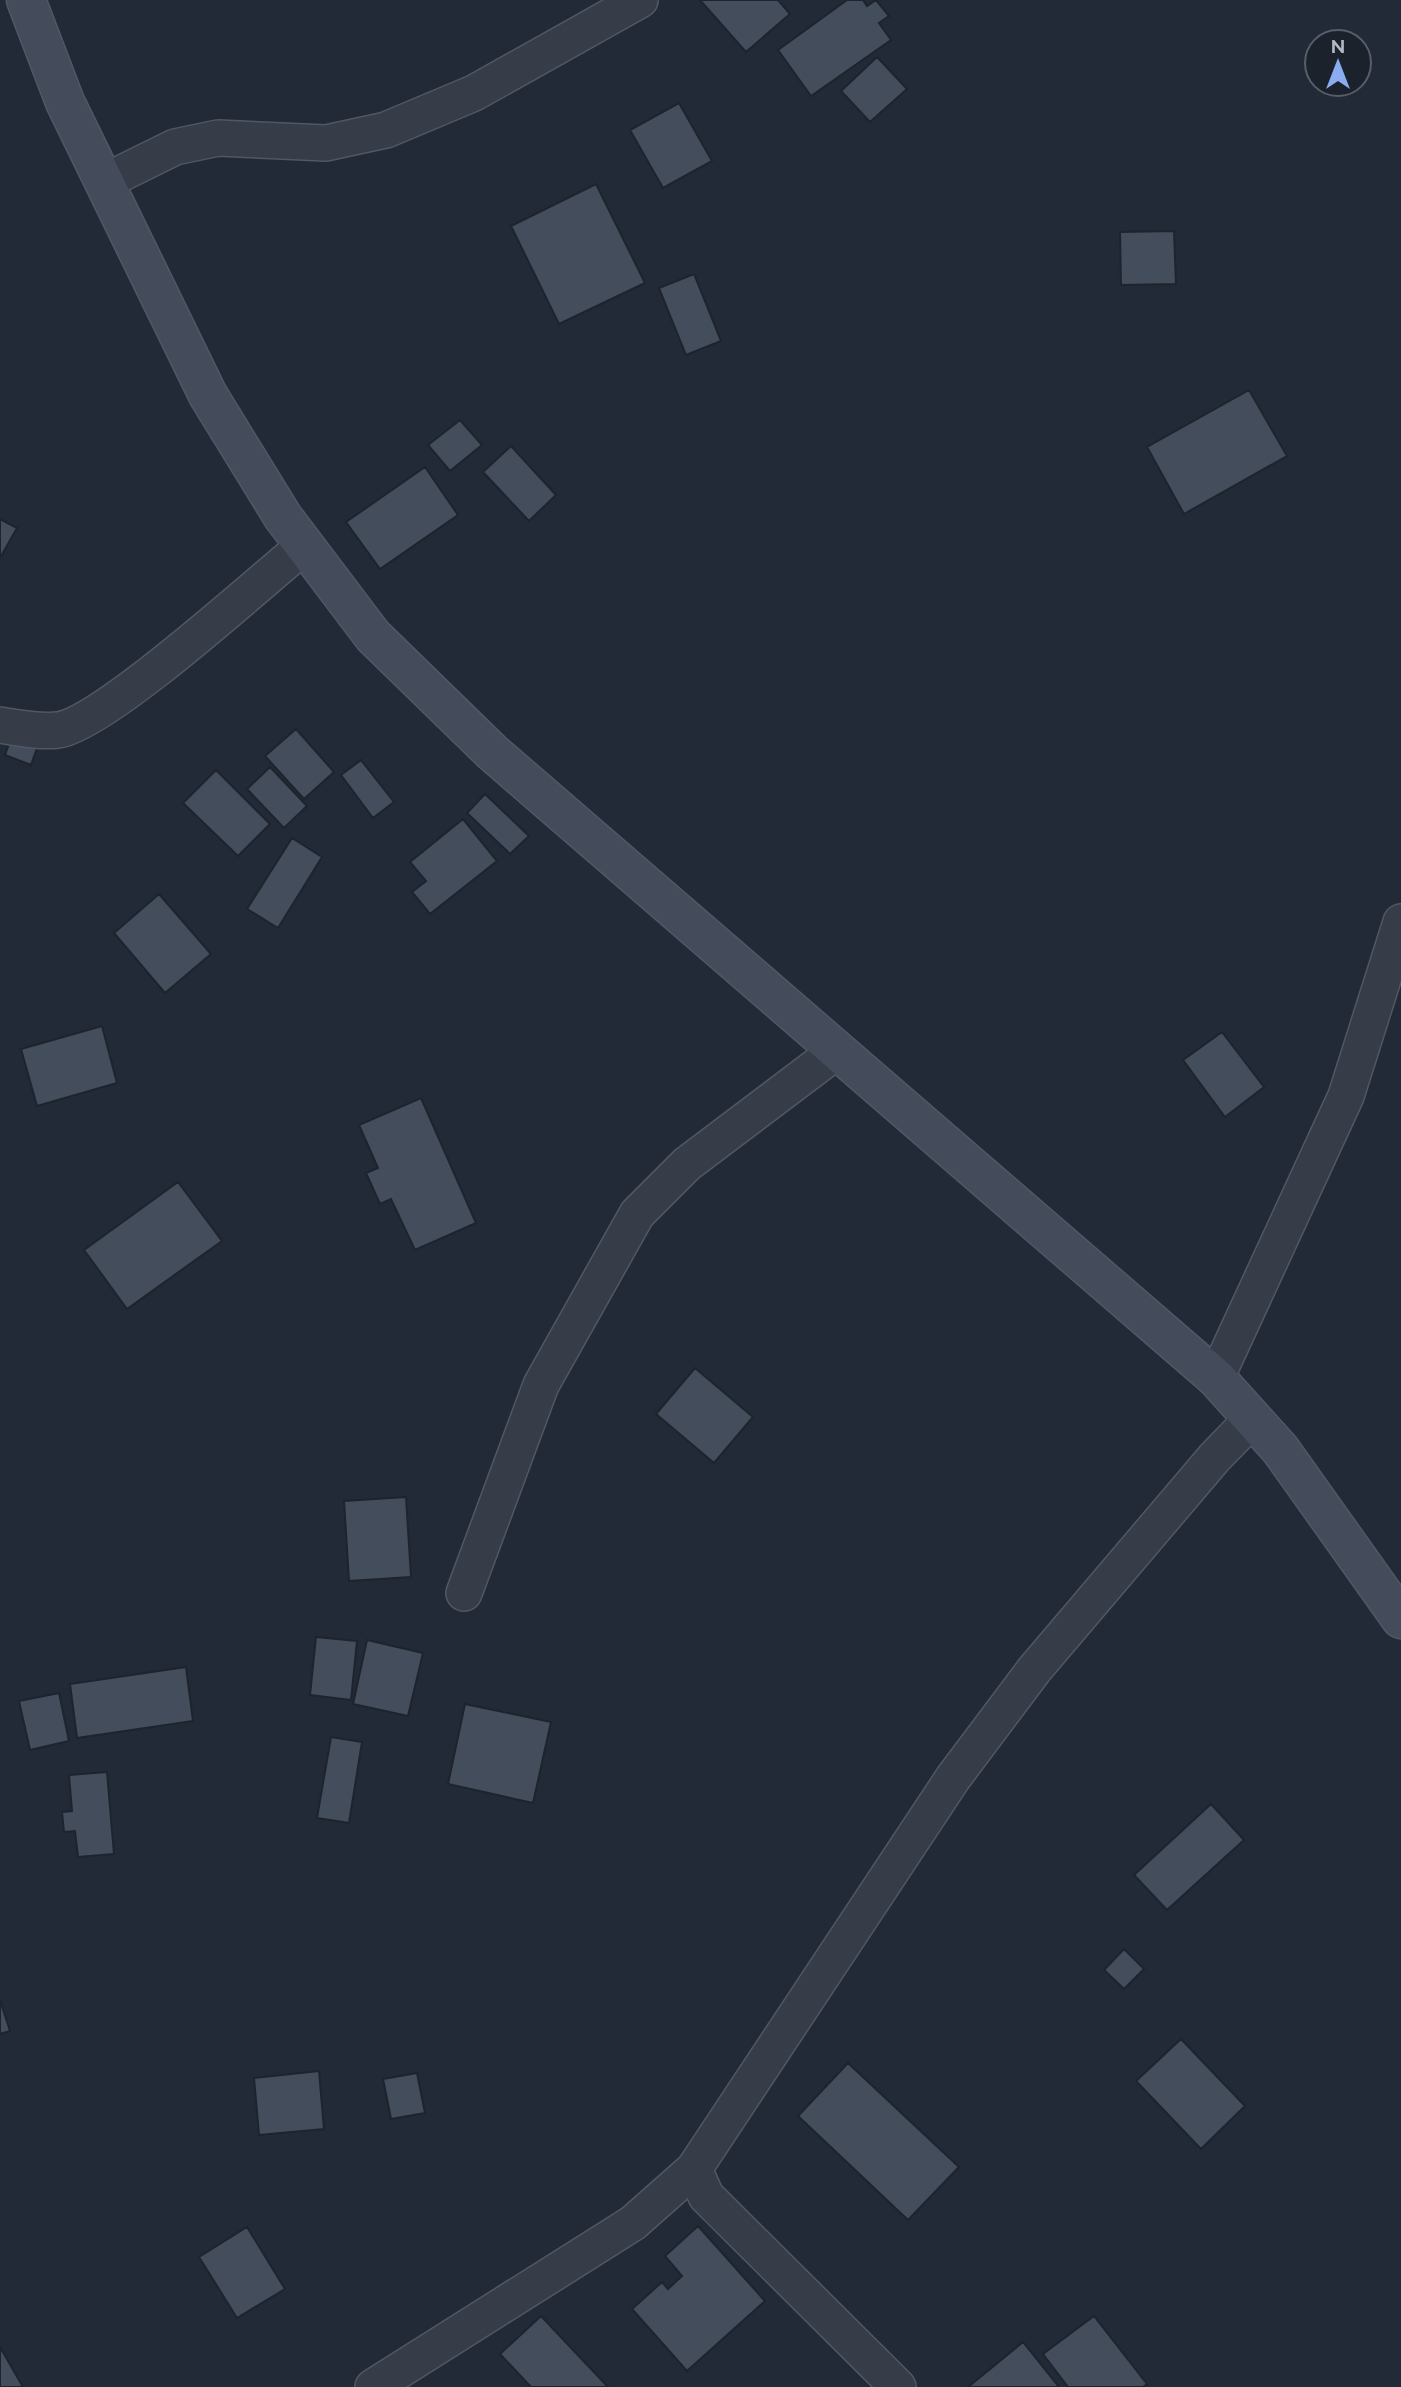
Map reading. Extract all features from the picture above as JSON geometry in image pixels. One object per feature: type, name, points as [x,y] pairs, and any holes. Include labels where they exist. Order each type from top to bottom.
[{"type":"main road","points":[[26,0],[65,102],[208,395],[283,517],[373,636],[492,752],[1216,1378],[1280,1449],[1401,1619]]},
{"type":"street","points":[[104,182],[174,147],[218,138],[326,143],[386,130],[474,93],[640,0]]},
{"type":"street","points":[[0,725],[60,730],[90,718],[180,649],[304,546]]},
{"type":"street","points":[[1216,1378],[1346,1096],[1401,922]]},
{"type":"street","points":[[464,1593],[541,1385],[636,1214],[687,1164],[838,1050]]},
{"type":"street","points":[[373,2387],[633,2223],[694,2169],[953,1778],[1042,1660],[1214,1457],[1254,1418]]},
{"type":"street","points":[[694,2169],[706,2196],[898,2387]]},
{"type":"building","points":[[700,0],[778,0],[790,14],[746,52]]},
{"type":"building","points":[[847,0],[863,0],[867,6],[876,0],[889,16],[879,23],[891,40],[811,96],[778,50]]},
{"type":"building","points":[[877,57],[907,89],[870,122],[841,91]]},
{"type":"building","points":[[679,103],[712,161],[663,188],[630,130]]},
{"type":"building","points":[[596,184],[645,283],[559,324],[511,226]]},
{"type":"building","points":[[1174,231],[1176,284],[1121,285],[1120,232]]},
{"type":"building","points":[[694,274],[721,341],[686,355],[659,288]]},
{"type":"building","points":[[1249,390],[1287,456],[1184,514],[1147,447]]},
{"type":"building","points":[[460,420],[482,445],[450,471],[428,445]]},
{"type":"building","points":[[511,446],[556,495],[529,521],[483,472]]},
{"type":"building","points":[[425,467],[458,515],[380,569],[346,522]]},
{"type":"building","points":[[0,519],[17,528],[0,558]]},
{"type":"building","points":[[296,729],[334,772],[304,799],[265,756]]},
{"type":"building","points":[[14,730],[40,740],[31,765],[5,755]]},
{"type":"building","points":[[361,760],[394,802],[373,818],[341,775]]},
{"type":"building","points":[[270,767],[307,806],[284,828],[247,789]]},
{"type":"building","points":[[216,770],[270,824],[238,856],[183,803]]},
{"type":"building","points":[[485,794],[529,836],[510,854],[467,813]]},
{"type":"building","points":[[463,819],[497,861],[430,914],[412,892],[426,881],[410,862]]},
{"type":"building","points":[[292,838],[322,857],[278,928],[247,909]]},
{"type":"building","points":[[159,894],[211,954],[165,993],[114,933]]},
{"type":"building","points":[[102,1026],[117,1083],[37,1106],[21,1049]]},
{"type":"building","points":[[1222,1032],[1264,1087],[1225,1117],[1183,1060]]},
{"type":"building","points":[[421,1098],[476,1223],[415,1250],[391,1199],[380,1204],[366,1173],[378,1168],[359,1125]]},
{"type":"building","points":[[178,1182],[222,1241],[127,1309],[84,1250]]},
{"type":"building","points":[[695,1368],[753,1417],[714,1463],[656,1414]]},
{"type":"building","points":[[406,1497],[411,1577],[349,1581],[344,1501]]},
{"type":"building","points":[[316,1637],[357,1641],[351,1700],[310,1695]]},
{"type":"building","points":[[367,1640],[423,1653],[408,1716],[353,1704]]},
{"type":"building","points":[[186,1667],[193,1721],[77,1738],[70,1684]]},
{"type":"building","points":[[59,1693],[69,1741],[30,1750],[19,1701]]},
{"type":"building","points":[[465,1704],[551,1722],[533,1803],[448,1784]]},
{"type":"building","points":[[331,1737],[362,1742],[349,1823],[317,1818]]},
{"type":"building","points":[[107,1772],[114,1854],[78,1857],[75,1831],[64,1832],[62,1812],[72,1811],[69,1775]]},
{"type":"building","points":[[1211,1804],[1244,1840],[1167,1910],[1134,1875]]},
{"type":"building","points":[[1124,1949],[1144,1969],[1124,1989],[1104,1970]]},
{"type":"building","points":[[0,2000],[10,2031],[0,2034]]},
{"type":"building","points":[[1181,2039],[1245,2106],[1201,2149],[1136,2081]]},
{"type":"building","points":[[848,2063],[959,2167],[908,2220],[798,2116]]},
{"type":"building","points":[[319,2071],[324,2129],[259,2135],[254,2078]]},
{"type":"building","points":[[417,2073],[425,2113],[391,2119],[383,2079]]},
{"type":"building","points":[[698,2226],[765,2301],[687,2371],[632,2309],[662,2282],[668,2289],[682,2276],[665,2256]]},
{"type":"building","points":[[247,2227],[285,2289],[237,2318],[199,2257]]},
{"type":"building","points":[[541,2316],[608,2387],[531,2387],[500,2354]]},
{"type":"building","points":[[1094,2316],[1147,2384],[1143,2387],[1068,2387],[1043,2354]]},
{"type":"building","points":[[1023,2342],[1059,2387],[968,2387]]},
{"type":"building","points":[[0,2347],[23,2387],[0,2387]]}]
